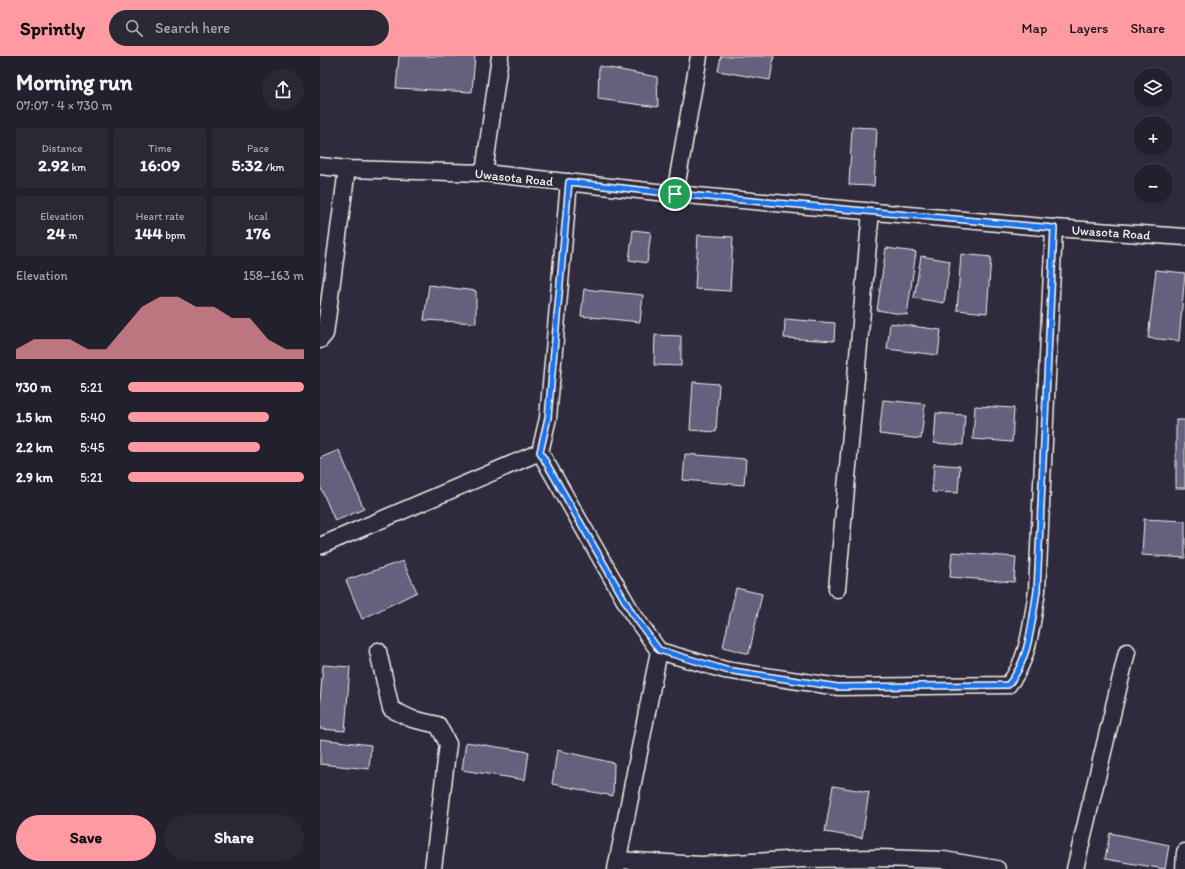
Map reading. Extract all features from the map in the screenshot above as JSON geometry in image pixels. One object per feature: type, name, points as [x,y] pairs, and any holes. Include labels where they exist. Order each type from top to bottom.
[{"type":"street","points":[[484,173],[500,56]]},
{"type":"street","points":[[675,194],[699,56]]},
{"type":"street","name":"Uwasota Road","points":[[320,166],[347,169],[484,173],[675,194],[1054,228],[1185,237]]},
{"type":"street","points":[[320,340],[325,334],[347,169]]},
{"type":"street","points":[[569,182],[548,418],[540,452],[632,613],[659,650],[726,670],[838,687],[1008,685],[1015,678],[1029,642],[1037,591],[1054,228]]},
{"type":"street","points":[[837,589],[871,211]]},
{"type":"street","points":[[320,546],[540,452]]},
{"type":"street","points":[[659,650],[617,864],[701,865],[804,859],[878,858],[944,860],[997,869]]},
{"type":"street","points":[[378,651],[392,709],[412,719],[438,725],[448,744],[433,869]]},
{"type":"street","points":[[1075,869],[1127,652]]},
{"type":"street","points":[[1184,869],[1185,852]]},
{"type":"building","points":[[399,56],[475,56],[472,92],[396,88]]},
{"type":"building","points":[[721,56],[774,56],[770,80],[718,71]]},
{"type":"building","points":[[599,66],[657,77],[658,107],[598,99]]},
{"type":"building","points":[[852,127],[877,128],[874,186],[849,185]]},
{"type":"building","points":[[633,230],[651,232],[647,263],[629,260]]},
{"type":"building","points":[[698,235],[733,237],[730,291],[695,289]]},
{"type":"building","points":[[886,248],[916,252],[907,315],[877,310]]},
{"type":"building","points":[[961,254],[991,257],[987,313],[957,310]]},
{"type":"building","points":[[921,256],[950,261],[944,303],[914,298]]},
{"type":"building","points":[[1156,270],[1185,273],[1179,341],[1148,338]]},
{"type":"building","points":[[429,285],[476,291],[476,323],[424,320]]},
{"type":"building","points":[[584,289],[643,295],[640,322],[581,316]]},
{"type":"building","points":[[785,319],[835,323],[834,341],[784,338]]},
{"type":"building","points":[[890,323],[941,330],[938,355],[887,349]]},
{"type":"building","points":[[655,335],[681,336],[681,366],[654,365]]},
{"type":"building","points":[[693,382],[719,384],[716,432],[690,430]]},
{"type":"building","points":[[883,400],[925,404],[921,439],[879,434]]},
{"type":"building","points":[[975,406],[1014,408],[1012,442],[973,439]]},
{"type":"building","points":[[936,413],[965,415],[963,445],[934,443]]},
{"type":"building","points":[[1176,420],[1185,420],[1185,488],[1176,488]]},
{"type":"building","points":[[339,450],[364,509],[335,521],[320,486],[320,458]]},
{"type":"building","points":[[685,454],[746,459],[744,485],[683,480]]},
{"type":"building","points":[[934,464],[960,466],[958,493],[932,492]]},
{"type":"building","points":[[1144,519],[1185,521],[1185,558],[1142,555]]},
{"type":"building","points":[[952,552],[1016,557],[1014,582],[950,577]]},
{"type":"building","points":[[403,561],[417,592],[362,619],[346,580]]},
{"type":"building","points":[[736,588],[762,594],[749,654],[723,647]]},
{"type":"building","points":[[323,665],[350,667],[345,731],[320,729],[320,701]]},
{"type":"building","points":[[320,739],[371,745],[369,769],[320,764]]},
{"type":"building","points":[[466,742],[529,752],[525,780],[462,770]]},
{"type":"building","points":[[557,750],[614,763],[613,796],[552,784]]},
{"type":"building","points":[[833,786],[869,792],[862,838],[825,832]]},
{"type":"building","points":[[1110,833],[1169,845],[1165,869],[1105,859]]},
{"type":"route","points":[[569,182],[675,194],[1054,228],[1037,591],[1029,642],[1015,678],[1008,685],[838,687],[726,670],[659,650],[632,613],[540,452],[548,418],[569,182]]}]
